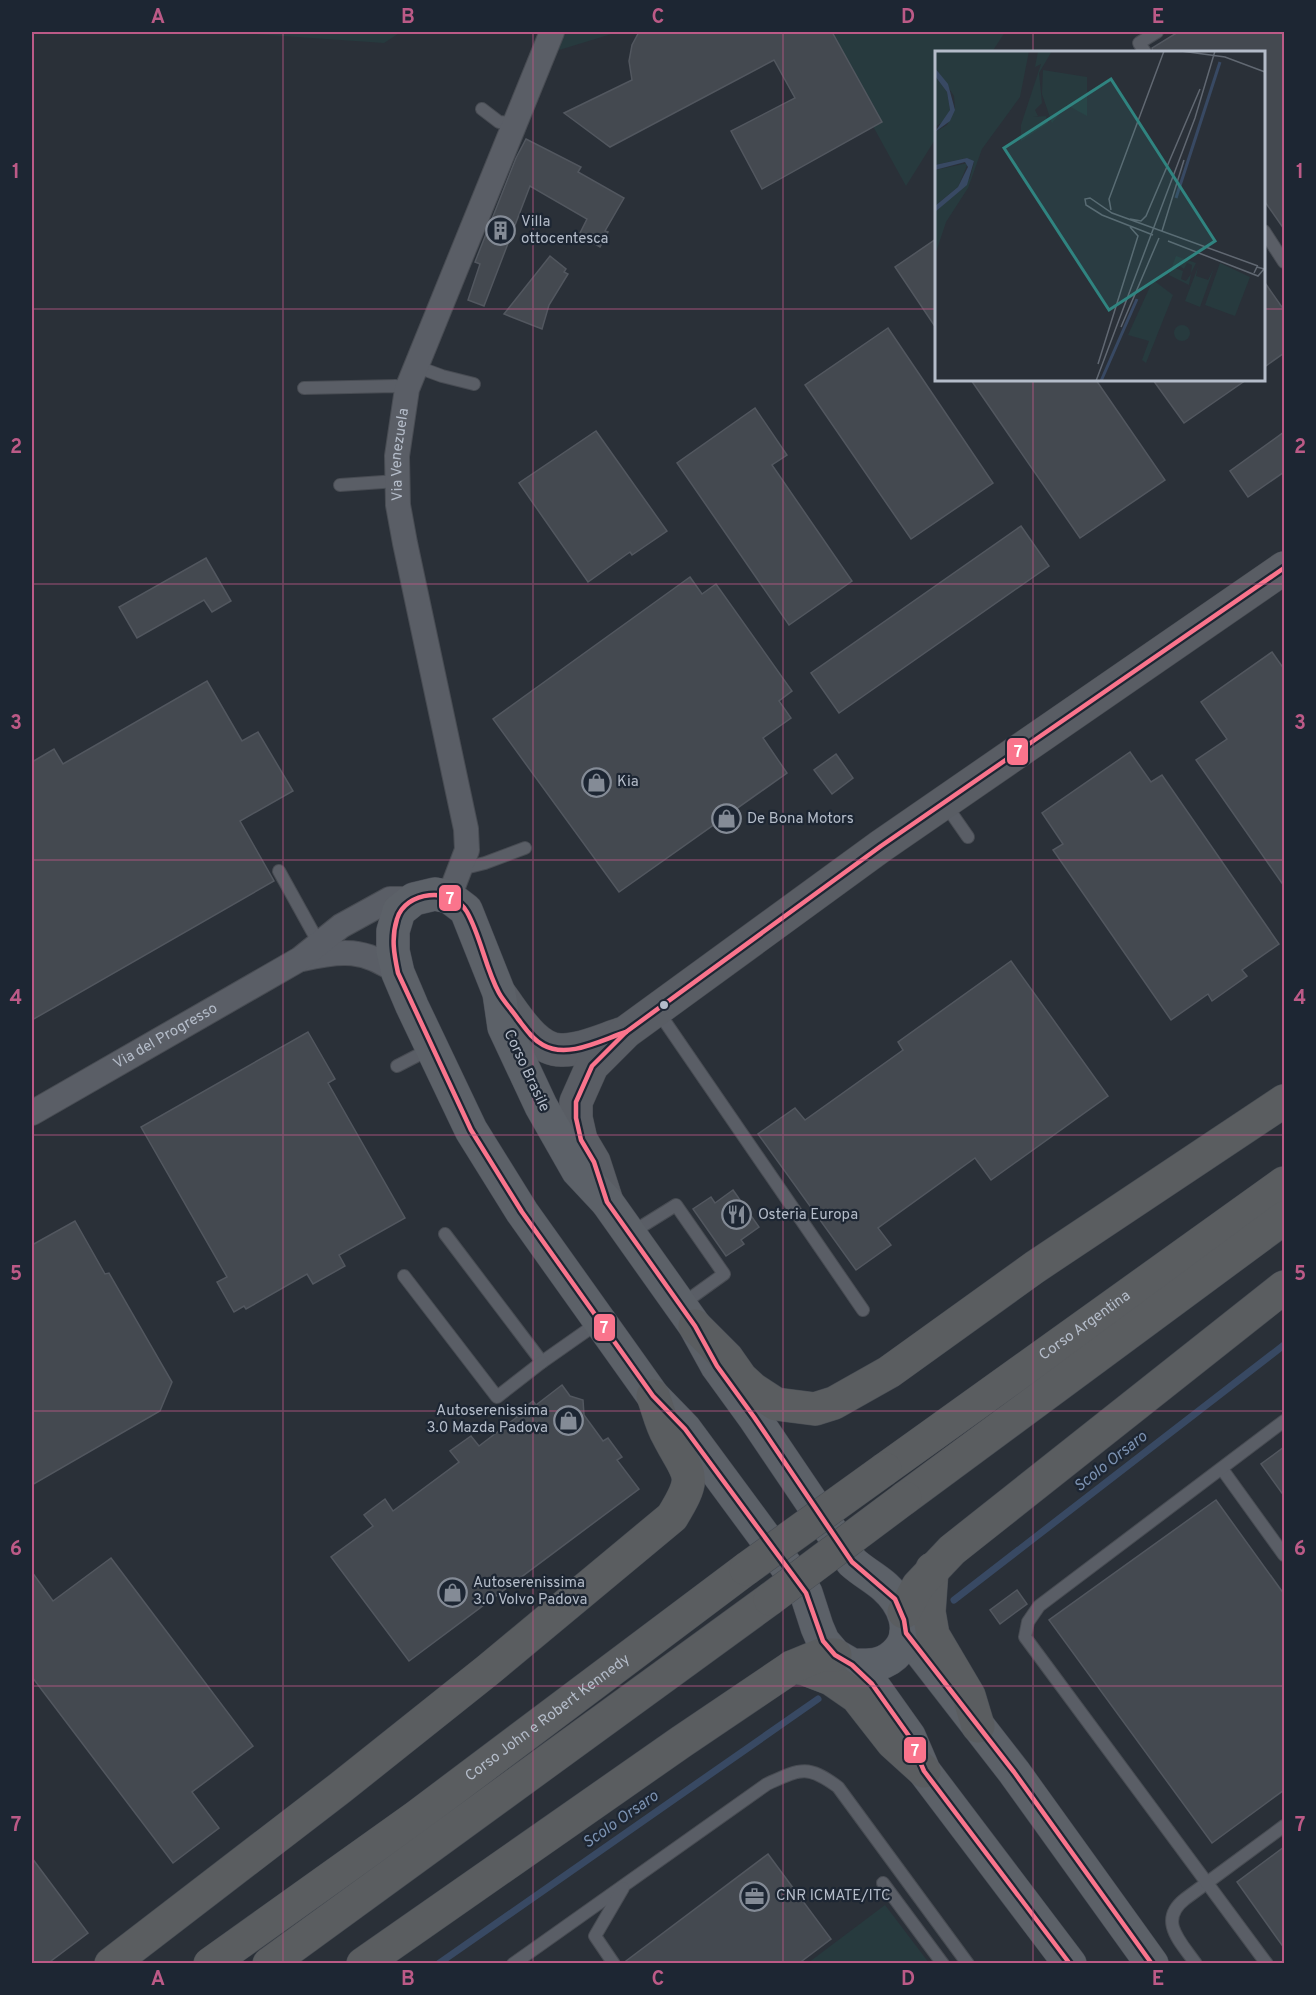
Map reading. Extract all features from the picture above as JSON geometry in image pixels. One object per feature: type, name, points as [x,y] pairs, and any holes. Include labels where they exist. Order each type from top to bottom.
[{"type":"highway","points":[[688,1316],[727,1358],[741,1378],[776,1404],[814,1409],[834,1403],[889,1372],[1035,1267],[1284,1101]]},
{"type":"highway","name":"Corso Argentina","points":[[885,1469],[1284,1183]]},
{"type":"highway","name":"Corso Argentina","points":[[269,1964],[770,1599],[1284,1218]]},
{"type":"highway","points":[[899,1611],[932,1569],[952,1550],[1284,1287]]},
{"type":"highway","points":[[111,1964],[350,1780],[672,1517],[687,1493],[689,1480],[687,1467],[667,1435],[653,1396]]},
{"type":"highway","name":"Corso John e Robert Kennedy","points":[[210,1964],[416,1817],[746,1569],[885,1469]]},
{"type":"highway","points":[[932,1569],[929,1612],[933,1635],[969,1696],[978,1726]]},
{"type":"highway","points":[[363,1964],[792,1667],[821,1655],[843,1660]]},
{"type":"highway","points":[[792,1667],[831,1678],[858,1697],[893,1743],[924,1771]]},
{"type":"main road","points":[[455,883],[435,894],[414,899],[399,910],[393,931],[393,951],[398,973],[471,1130],[522,1212],[653,1396],[685,1429],[806,1593],[823,1641],[872,1684],[909,1736],[924,1771],[1070,1964]]},
{"type":"main road","name":"Corso Brasile","points":[[455,883],[499,993],[504,1027],[541,1106],[578,1171],[607,1202],[688,1316],[717,1366],[852,1562],[899,1611],[978,1726],[1152,1964]]},
{"type":"main road","points":[[843,1660],[876,1666],[892,1659],[903,1645],[899,1611]]},
{"type":"street","name":"Via Venezuela","points":[[455,883],[467,850],[466,828],[398,506],[397,456],[407,389],[415,366],[448,291],[552,32]]},
{"type":"street","points":[[607,1202],[594,1162],[581,1140],[576,1118],[576,1102],[592,1066],[626,1032],[881,846],[1284,568]]},
{"type":"street","name":"Via del Progresso","points":[[32,1113],[322,948],[341,926],[390,899],[414,899]]},
{"type":"street","points":[[322,948],[362,954],[388,965],[398,973]]},
{"type":"street","points":[[499,993],[528,1033],[543,1045],[561,1051],[585,1046],[626,1032]]},
{"type":"lane","points":[[1144,51],[1139,43],[1157,32]]},
{"type":"lane","points":[[483,109],[499,122],[515,123]]},
{"type":"lane","points":[[1265,234],[1284,262]]},
{"type":"lane","points":[[415,366],[474,384]]},
{"type":"lane","points":[[304,387],[396,386],[407,389]]},
{"type":"lane","points":[[340,485],[397,481]]},
{"type":"lane","points":[[945,803],[968,837]]},
{"type":"lane","points":[[455,883],[485,863],[525,848]]},
{"type":"lane","points":[[279,871],[322,948]]},
{"type":"lane","points":[[657,1010],[863,1310]]},
{"type":"lane","points":[[397,1066],[431,1048]]},
{"type":"lane","points":[[629,1234],[676,1205],[724,1274],[688,1316]]},
{"type":"lane","points":[[445,1234],[542,1362]]},
{"type":"lane","points":[[404,1276],[496,1397],[600,1322]]},
{"type":"lane","points":[[1267,1964],[1025,1637],[1028,1622],[1039,1606],[1284,1421]]},
{"type":"lane","points":[[1222,1469],[1284,1555]]},
{"type":"lane","points":[[513,1964],[767,1784],[797,1770],[822,1775],[838,1788],[968,1964]]},
{"type":"lane","points":[[1196,1964],[1173,1932],[1172,1914],[1178,1905],[1284,1827]]},
{"type":"lane","points":[[883,1883],[943,1964]]},
{"type":"lane","points":[[614,1964],[595,1936],[625,1884]]},
{"type":"green space","points":[[225,32],[401,32],[384,43]]},
{"type":"green space","points":[[563,32],[618,32],[556,51]]},
{"type":"green space","points":[[821,32],[1005,32],[993,51],[935,51],[935,140],[906,186]]},
{"type":"green space","points":[[885,1905],[929,1963],[808,1963]]},
{"type":"building","points":[[639,32],[832,32],[882,122],[762,189],[731,131],[795,98],[774,60],[610,147],[564,113],[632,80],[629,61],[632,45]]},
{"type":"building","points":[[1178,32],[1284,32],[1284,229],[1265,202],[1265,51],[1153,51],[1152,48]]},
{"type":"building","points":[[526,139],[581,167],[578,172],[624,198],[605,231],[608,232],[600,247],[579,235],[587,219],[530,186],[484,306],[468,300],[480,264],[475,262],[516,158]]},
{"type":"building","points":[[935,240],[935,327],[895,267]]},
{"type":"building","points":[[550,256],[566,269],[564,272],[568,274],[549,305],[542,329],[504,314]]},
{"type":"building","points":[[1265,283],[1284,310],[1284,353],[1265,367]]},
{"type":"building","points":[[888,328],[993,483],[911,539],[805,385]]},
{"type":"building","points":[[972,381],[1097,381],[1165,480],[1080,538]]},
{"type":"building","points":[[1154,381],[1245,381],[1184,423]]},
{"type":"building","points":[[755,408],[787,455],[772,465],[852,581],[789,625],[677,463]]},
{"type":"building","points":[[596,431],[667,531],[632,555],[630,552],[588,582],[519,483]]},
{"type":"building","points":[[1284,432],[1284,472],[1248,497],[1230,471]]},
{"type":"building","points":[[1021,526],[1049,566],[839,713],[811,673]]},
{"type":"building","points":[[206,558],[231,601],[212,612],[204,600],[137,638],[119,607]]},
{"type":"building","points":[[690,577],[702,594],[716,584],[792,691],[779,701],[791,718],[763,738],[787,773],[619,892],[493,719]]},
{"type":"building","points":[[1272,652],[1284,669],[1284,886],[1196,760],[1227,739],[1201,702]]},
{"type":"building","points":[[207,681],[242,741],[258,732],[293,791],[240,821],[274,881],[32,1020],[32,762],[54,749],[63,764]]},
{"type":"building","points":[[1130,752],[1151,782],[1162,775],[1279,944],[1242,970],[1247,976],[1212,1001],[1208,994],[1171,1020],[1053,850],[1063,844],[1042,813]]},
{"type":"building","points":[[836,754],[853,778],[832,794],[814,770]]},
{"type":"building","points":[[1011,961],[1108,1096],[991,1180],[975,1158],[878,1228],[891,1245],[856,1270],[758,1134],[795,1108],[805,1120],[903,1050],[898,1042]]},
{"type":"building","points":[[308,1032],[335,1079],[328,1083],[405,1218],[339,1255],[345,1266],[313,1284],[307,1274],[246,1309],[244,1306],[234,1312],[217,1282],[227,1277],[141,1127]]},
{"type":"building","points":[[733,1190],[759,1227],[741,1240],[744,1244],[726,1256],[693,1209],[711,1197],[715,1203]]},
{"type":"building","points":[[75,1221],[105,1274],[109,1273],[172,1382],[160,1411],[32,1485],[32,1245]]},
{"type":"building","points":[[562,1385],[570,1396],[583,1400],[584,1415],[603,1441],[608,1438],[622,1457],[617,1460],[639,1489],[409,1661],[331,1557],[373,1526],[364,1515],[385,1499],[393,1511],[459,1462],[450,1451],[471,1436],[479,1446],[517,1417],[515,1415],[533,1401],[536,1405]]},
{"type":"building","points":[[1284,1447],[1284,1496],[1261,1464]]},
{"type":"building","points":[[1216,1500],[1284,1594],[1284,1790],[1212,1843],[1049,1620]]},
{"type":"building","points":[[111,1558],[253,1746],[192,1792],[219,1828],[173,1863],[32,1677],[32,1572],[53,1601]]},
{"type":"building","points":[[1017,1590],[1027,1604],[1000,1624],[990,1610]]},
{"type":"building","points":[[1284,1847],[1284,1948],[1237,1882]]},
{"type":"building","name":"CNR ICMATE/ITC","points":[[768,1854],[831,1939],[798,1964],[622,1964]]},
{"type":"building","points":[[32,1858],[88,1933],[47,1964],[32,1964]]},
{"type":"waterway","name":"Scolo Orsaro","points":[[954,1600],[1284,1345]]},
{"type":"waterway","name":"Scolo Orsaro","points":[[438,1964],[818,1699]]},
{"type":"transit line","name":"7","points":[[1152,1964],[1014,1772],[906,1633],[904,1620],[895,1599],[852,1562],[717,1366],[695,1326],[607,1202],[594,1162],[581,1140],[576,1118],[576,1102],[592,1066],[626,1032],[881,846],[1284,568]]},
{"type":"transit line","name":"7","points":[[626,1032],[574,1049],[553,1049],[543,1045],[529,1033],[499,993],[472,922],[460,904],[451,898],[429,895],[409,902],[397,919],[394,953],[398,973],[471,1130],[522,1212],[653,1396],[685,1429],[806,1593],[823,1641],[835,1655],[852,1665],[872,1684],[909,1736],[924,1771],[1070,1964]]},
{"type":"place","name":"Villa ottocentesca","points":[[500,231]]},
{"type":"place","name":"Kia","points":[[596,782]]},
{"type":"place","name":"De Bona Motors","points":[[726,819]]},
{"type":"place","name":"Osteria Europa","points":[[737,1215]]},
{"type":"place","name":"Autoserenissima 3.0 Mazda Padova","points":[[569,1420]]},
{"type":"place","name":"Autoserenissima 3.0 Volvo Padova","points":[[452,1592]]},
{"type":"place","name":"CNR ICMATE/ITC","points":[[755,1896]]}]
